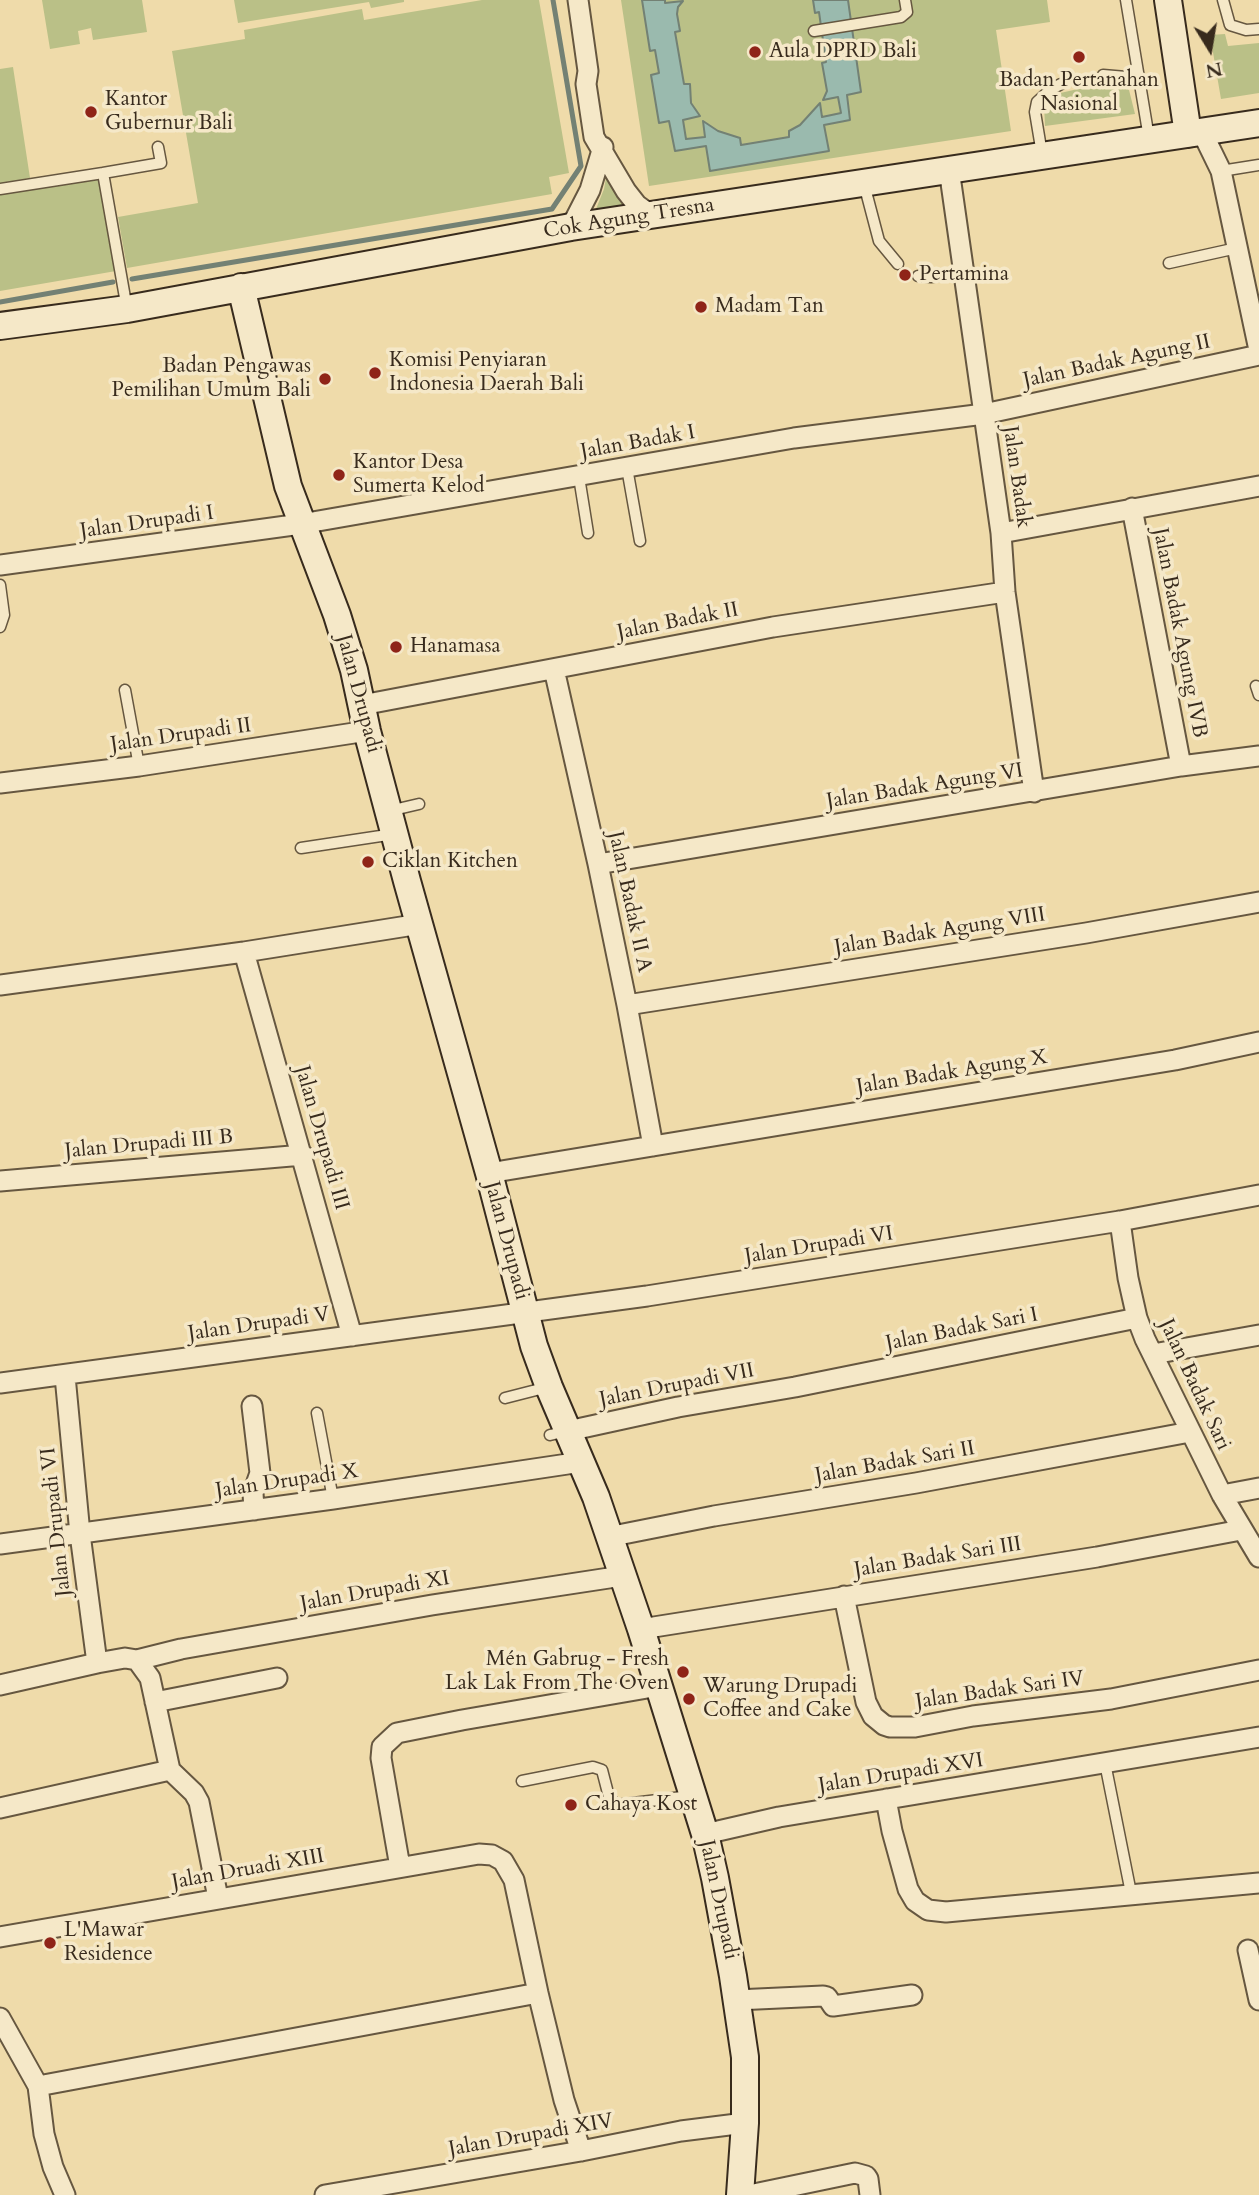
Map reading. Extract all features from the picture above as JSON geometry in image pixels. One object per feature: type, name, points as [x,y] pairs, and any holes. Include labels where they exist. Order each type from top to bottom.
[{"type":"street","points":[[570,228],[590,190],[602,154],[604,136],[594,83],[587,71],[578,0]]},
{"type":"street","points":[[1168,0],[1195,133],[1221,171],[1237,248],[1251,272],[1259,353]]},
{"type":"street","name":"Cok Agung Tresna","points":[[0,326],[127,309],[570,228],[1259,123]]},
{"type":"street","points":[[1221,171],[1231,128]]},
{"type":"street","points":[[602,154],[637,205],[651,215]]},
{"type":"street","name":"Jalan Badak","points":[[949,169],[1001,533],[1005,592],[1034,792]]},
{"type":"street","name":"Jalan Drupadi","points":[[240,287],[288,486],[337,615],[457,1067],[489,1173],[525,1313],[549,1387],[559,1433],[581,1462],[596,1497],[641,1629],[705,1834],[715,1878],[747,2077],[740,2195]]},
{"type":"street","name":"Jalan Badak Agung II","points":[[984,414],[1259,353]]},
{"type":"street","name":"Jalan Badak I","points":[[301,524],[794,438],[984,414]]},
{"type":"street","points":[[1001,533],[1259,486]]},
{"type":"street","name":"Jalan Badak Agung IVB","points":[[1132,508],[1181,766]]},
{"type":"street","name":"Jalan Drupadi I","points":[[0,565],[301,524]]},
{"type":"street","name":"Jalan Badak II","points":[[362,705],[773,627],[1005,592]]},
{"type":"street","name":"Jalan Badak II A","points":[[554,669],[598,864],[653,1146]]},
{"type":"street","name":"Jalan Drupadi II","points":[[0,783],[139,766],[367,731]]},
{"type":"street","name":"Jalan Badak Agung VI","points":[[598,864],[1181,766],[1259,756]]},
{"type":"street","name":"Jalan Badak Agung VIII","points":[[627,1005],[1073,935],[1259,902]]},
{"type":"street","points":[[0,985],[244,953],[420,924]]},
{"type":"street","name":"Jalan Drupadi III","points":[[244,953],[352,1336]]},
{"type":"street","name":"Jalan Badak Agung X","points":[[489,1173],[1175,1060],[1259,1042]]},
{"type":"street","name":"Jalan Drupadi III B","points":[[0,1181],[303,1155]]},
{"type":"street","name":"Jalan Drupadi VI","points":[[525,1313],[1120,1222],[1259,1195]]},
{"type":"street","name":"Jalan Badak Sari","points":[[1120,1222],[1137,1318],[1222,1495],[1259,1557]]},
{"type":"street","name":"Jalan Drupadi V","points":[[0,1383],[525,1313]]},
{"type":"street","name":"Jalan Badak Sari I","points":[[795,1387],[1137,1318]]},
{"type":"street","points":[[1153,1354],[1259,1335]]},
{"type":"street","name":"Jalan Drupadi VI","points":[[65,1376],[80,1534],[97,1663]]},
{"type":"street","name":"Jalan Drupadi VII","points":[[559,1433],[678,1407],[795,1387]]},
{"type":"street","points":[[252,1406],[260,1472],[253,1493],[254,1510]]},
{"type":"street","name":"Jalan Badak Sari II","points":[[608,1537],[1190,1432]]},
{"type":"street","name":"Jalan Drupadi X","points":[[0,1544],[581,1462]]},
{"type":"street","points":[[1222,1495],[1259,1488]]},
{"type":"street","name":"Jalan Badak Sari III","points":[[641,1629],[1097,1557],[1241,1530]]},
{"type":"street","name":"Jalan Drupadi XI","points":[[0,1685],[125,1658],[137,1660],[181,1649],[392,1612],[622,1576]]},
{"type":"street","name":"Jalan Badak Sari IV","points":[[844,1596],[866,1702],[873,1716],[890,1727],[915,1727],[986,1714],[1111,1699],[1259,1670]]},
{"type":"street","points":[[137,1660],[150,1678],[170,1770],[194,1793],[199,1802],[218,1898]]},
{"type":"street","points":[[155,1702],[277,1678]]},
{"type":"street","points":[[400,1867],[381,1758],[382,1747],[397,1733],[659,1686]]},
{"type":"street","name":"Jalan Drupadi XVI","points":[[705,1834],[779,1817],[1259,1737]]},
{"type":"street","points":[[0,1808],[170,1770]]},
{"type":"street","points":[[886,1799],[908,1889],[915,1901],[928,1910],[946,1912],[1259,1882]]},
{"type":"street","name":"Jalan Druadi XIII","points":[[0,1937],[479,1854],[503,1861],[514,1880],[538,1993]]},
{"type":"street","points":[[1248,1950],[1259,2000]]},
{"type":"street","points":[[38,2086],[538,1993],[564,2100],[581,2151]]},
{"type":"street","points":[[736,2000],[823,1996],[827,1997],[833,2006],[912,1995]]},
{"type":"street","points":[[0,2018],[38,2086],[44,2134],[53,2167],[65,2195]]},
{"type":"street","name":"Jalan Drupadi XIV","points":[[326,2195],[681,2131],[745,2123]]},
{"type":"street","points":[[748,2195],[855,2173],[869,2179],[870,2195]]},
{"type":"lane","points":[[817,31],[901,17],[907,12],[905,0]]},
{"type":"lane","points":[[1126,0],[1149,139]]},
{"type":"lane","points":[[1223,0],[1230,25],[1246,30],[1259,29]]},
{"type":"lane","points":[[1103,75],[1138,78]]},
{"type":"lane","points":[[1042,154],[1035,112],[1037,102],[1061,84]]},
{"type":"lane","points":[[0,189],[161,163],[158,148]]},
{"type":"lane","points":[[1221,171],[1259,165]]},
{"type":"lane","points":[[103,173],[127,309]]},
{"type":"lane","points":[[864,183],[879,241],[898,264]]},
{"type":"lane","points":[[1169,263],[1237,248]]},
{"type":"lane","points":[[918,276],[964,273]]},
{"type":"lane","points":[[627,468],[640,541]]},
{"type":"lane","points":[[579,477],[589,533]]},
{"type":"lane","points":[[0,585],[4,615],[0,627]]},
{"type":"lane","points":[[125,690],[139,766]]},
{"type":"lane","points":[[301,848],[391,822],[419,804]]},
{"type":"lane","points":[[505,1398],[549,1387]]},
{"type":"lane","points":[[317,1413],[333,1499]]},
{"type":"lane","points":[[1105,1763],[1131,1894]]},
{"type":"lane","points":[[522,1781],[599,1767],[604,1775],[609,1797],[617,1805],[694,1796]]},
{"type":"green space","points":[[42,0],[142,0],[147,32],[93,40],[91,28],[78,31],[80,44],[50,49]]},
{"type":"green space","points":[[234,0],[404,2],[371,8],[369,2],[238,23]]},
{"type":"green space","points":[[482,0],[539,0],[569,173],[549,177],[552,194],[127,268],[118,217],[198,203],[172,51],[245,39],[244,30],[362,9],[364,20]]},
{"type":"green space","points":[[621,0],[1047,0],[1050,22],[996,30],[1011,131],[649,186]]},
{"type":"green space","points":[[1225,34],[1228,46],[1259,43],[1259,93],[1221,99],[1210,35]]},
{"type":"green space","points":[[13,67],[30,178],[0,184],[0,69]]},
{"type":"green space","points":[[1104,83],[1122,85],[1129,90],[1135,114],[1045,126],[1044,105],[1056,94]]},
{"type":"green space","points":[[607,172],[623,205],[596,209],[604,189]]},
{"type":"green space","points":[[99,175],[116,271],[0,291],[0,192]]},
{"type":"shaded area","points":[[642,0],[665,0],[665,3],[683,1],[677,14],[680,31],[675,32],[684,84],[690,84],[691,103],[700,116],[683,120],[686,139],[705,137],[703,121],[718,131],[740,138],[741,145],[789,137],[789,131],[800,125],[820,103],[822,117],[841,113],[838,97],[823,100],[827,91],[822,63],[826,62],[819,12],[815,13],[813,0],[848,0],[861,92],[847,95],[850,120],[824,125],[829,151],[710,171],[706,146],[675,151],[669,121],[659,123],[651,75],[659,73],[655,50],[650,51]]},
{"type":"waterway","points":[[132,279],[552,209],[581,166],[553,0]]},
{"type":"waterway","points":[[0,302],[113,282]]},
{"type":"place","name":"Aula DPRD Bali","points":[[755,52]]},
{"type":"place","name":"Badan Pertanahan Nasional","points":[[1079,57]]},
{"type":"place","name":"Kantor Gubernur Bali","points":[[91,112]]},
{"type":"place","name":"Pertamina","points":[[905,275]]},
{"type":"place","name":"Madam Tan","points":[[701,307]]},
{"type":"place","name":"Komisi Penyiaran Indonesia Daerah Bali","points":[[375,373]]},
{"type":"place","name":"Badan Pengawas Pemilihan Umum Bali","points":[[325,379]]},
{"type":"place","name":"Kantor Desa Sumerta Kelod","points":[[339,475]]},
{"type":"place","name":"Hanamasa","points":[[396,647]]},
{"type":"place","name":"Ciklan Kitchen","points":[[368,862]]},
{"type":"place","name":"Mén Gabrug - Fresh Lak Lak From The Oven","points":[[683,1672]]},
{"type":"place","name":"Warung Drupadi Coffee and Cake","points":[[689,1699]]},
{"type":"place","name":"Cahaya Kost","points":[[571,1805]]},
{"type":"place","name":"L'Mawar Residence","points":[[50,1943]]}]
